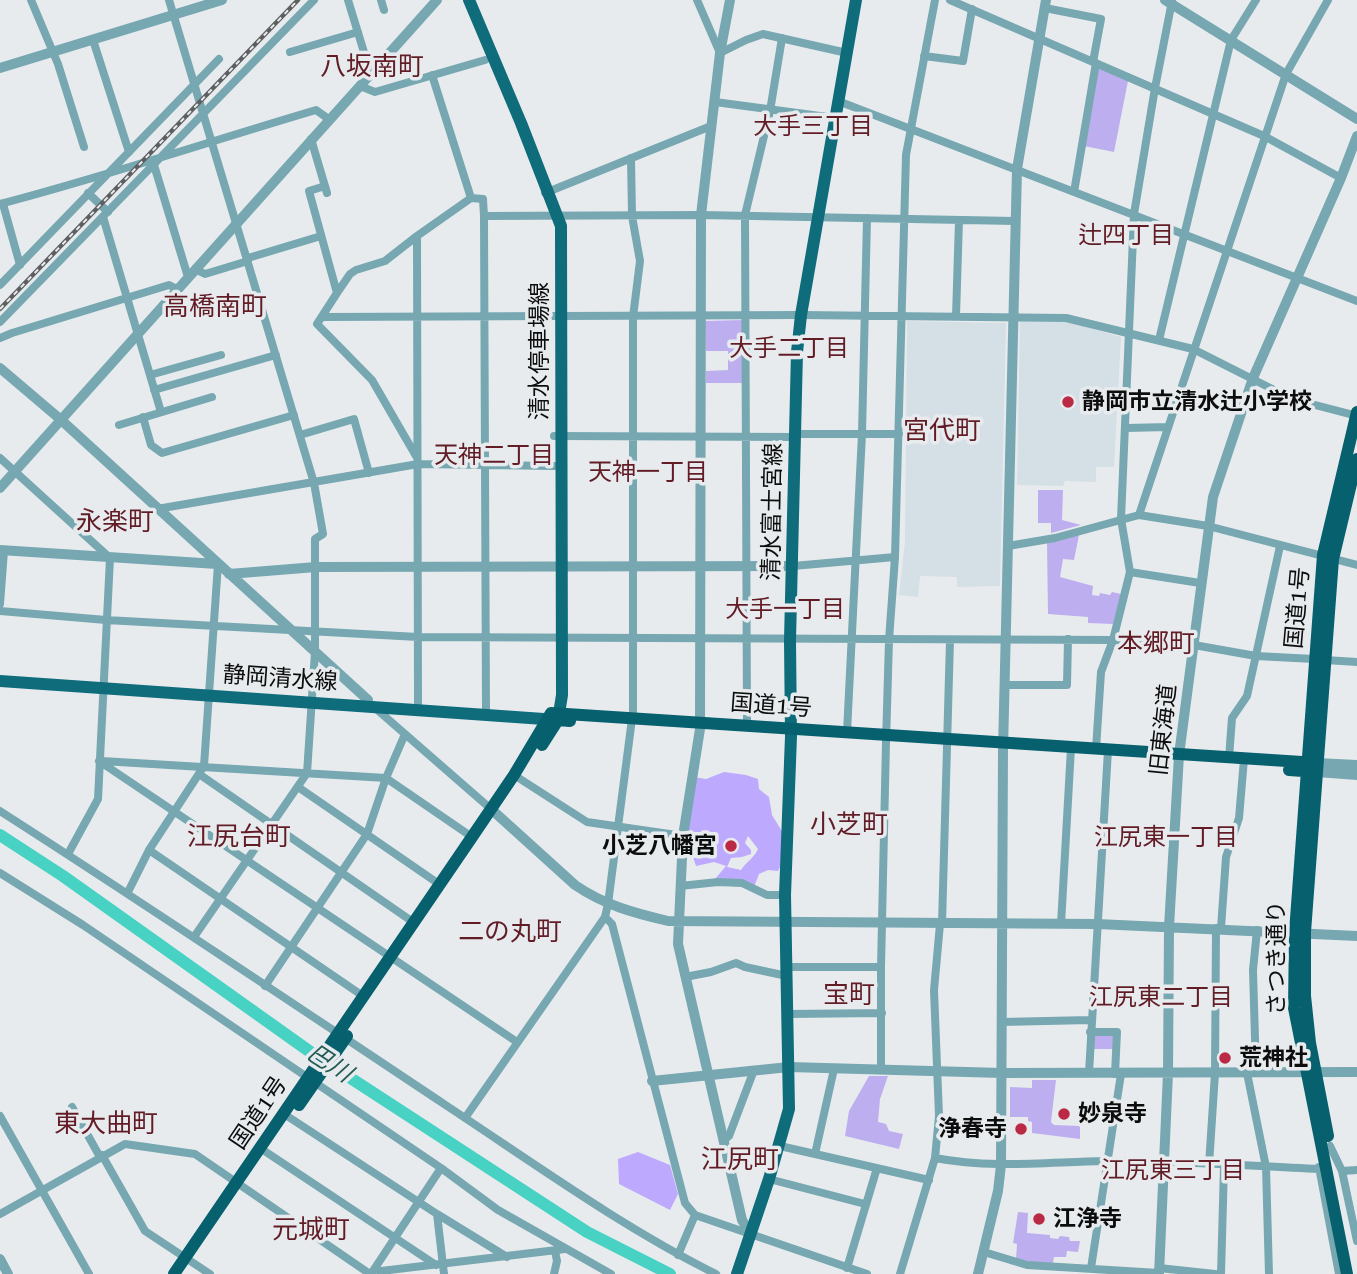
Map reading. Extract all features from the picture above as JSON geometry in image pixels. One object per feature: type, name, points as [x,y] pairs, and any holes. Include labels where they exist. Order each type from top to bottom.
[{"type":"highway","name":"国道1号","points":[[174,1274],[188,1260],[340,1039],[517,777],[554,716],[1312,768],[1328,557],[1357,414]]},
{"type":"highway","name":"国道1号","points":[[1328,557],[1357,459]]},
{"type":"highway","name":"国道1号","points":[[700,726],[747,726],[790,732],[847,732],[886,738]]},
{"type":"highway","name":"国道1号","points":[[1179,759],[1229,758],[1244,763]]},
{"type":"highway","name":"さつき通り","points":[[1312,768],[1300,932],[1311,1072],[1355,1274]]},
{"type":"highway","name":"国道1号","points":[[340,1039],[363,996],[393,959],[413,922],[472,837],[494,811]]},
{"type":"highway","name":"さつき通り","points":[[1331,1171],[1347,1274]]},
{"type":"highway","name":"国道1号","points":[[183,1274],[188,1260]]},
{"type":"main road","name":"清水停車場線","points":[[460,0],[546,193]]},
{"type":"main road","name":"清水停車場線","points":[[469,0],[555,216],[558,317],[558,638],[554,716]]},
{"type":"main road","name":"清水富士宮線","points":[[737,1274],[780,1146],[789,1109],[785,895],[801,315],[856,0]]},
{"type":"main road","name":"清水停車場線","points":[[558,436],[555,466],[558,567]]},
{"type":"main road","name":"静岡清水線","points":[[0,675],[103,685]]},
{"type":"main road","name":"静岡清水線","points":[[0,681],[103,685],[554,716]]},
{"type":"main road","name":"静岡清水線","points":[[371,703],[418,703],[554,716]]},
{"type":"street","points":[[31,0],[53,53],[84,147]]},
{"type":"street","points":[[169,0],[314,483],[323,534],[315,539],[316,632],[307,773],[194,937]]},
{"type":"street","points":[[0,68],[222,0]]},
{"type":"street","points":[[0,323],[314,0]]},
{"type":"street","points":[[348,0],[367,62],[374,70]]},
{"type":"street","points":[[381,0],[384,10]]},
{"type":"street","points":[[0,488],[437,0]]},
{"type":"street","points":[[697,0],[720,53]]},
{"type":"street","points":[[730,0],[720,53],[701,215],[700,726],[683,836],[678,944],[742,1220],[751,1235]]},
{"type":"street","points":[[881,1070],[886,738],[895,557],[906,155],[934,0]]},
{"type":"street","points":[[950,0],[1264,136],[1341,178]]},
{"type":"street","points":[[1159,340],[1231,40],[1255,0]]},
{"type":"street","points":[[1139,515],[1286,74],[1328,0]]},
{"type":"street","points":[[1089,1073],[1104,752],[1101,673],[1113,640],[1130,572],[1121,519],[1134,214],[1170,1],[1357,119]]},
{"type":"street","points":[[978,1274],[998,1191],[1001,1165],[1003,746],[1017,169],[1046,4],[1101,19],[1073,191]]},
{"type":"street","points":[[924,56],[963,61],[972,9]]},
{"type":"street","points":[[290,52],[358,32]]},
{"type":"street","points":[[720,53],[763,34],[847,53]]},
{"type":"street","points":[[747,726],[745,215],[769,111],[782,38]]},
{"type":"street","points":[[93,40],[130,152]]},
{"type":"street","points":[[0,285],[219,59]]},
{"type":"street","points":[[360,86],[375,92],[485,60]]},
{"type":"street","points":[[432,75],[471,198]]},
{"type":"street","points":[[838,101],[1357,301]]},
{"type":"street","points":[[715,102],[835,118]]},
{"type":"street","points":[[20,265],[1,204],[157,162],[213,141],[316,110],[330,120]]},
{"type":"street","points":[[546,193],[711,126]]},
{"type":"street","name":"旧東海道","points":[[1159,1271],[1168,1073],[1169,927],[1179,759],[1208,526],[1217,483],[1253,378],[1357,136]]},
{"type":"street","points":[[311,139],[326,189],[309,191],[337,293]]},
{"type":"street","points":[[465,1118],[605,917],[608,904],[632,722],[633,317],[640,261],[632,216],[631,158]]},
{"type":"street","points":[[157,162],[191,273]]},
{"type":"street","points":[[88,193],[106,215],[161,412]]},
{"type":"street","points":[[323,317],[327,306],[350,274],[385,261],[471,198],[483,199],[486,710]]},
{"type":"street","points":[[484,216],[745,215],[1015,222]]},
{"type":"street","points":[[847,732],[862,434],[867,218]]},
{"type":"street","points":[[956,316],[959,220]]},
{"type":"street","points":[[191,273],[205,274],[321,236]]},
{"type":"street","points":[[417,236],[418,703]]},
{"type":"street","points":[[0,338],[169,285],[177,289]]},
{"type":"street","points":[[418,461],[372,380],[317,324],[317,320],[323,317],[801,315],[1066,318],[1194,349],[1292,398],[1357,414]]},
{"type":"street","points":[[150,375],[221,355]]},
{"type":"street","points":[[155,390],[276,355]]},
{"type":"street","points":[[0,368],[60,419],[575,885],[608,904],[679,922],[1097,924],[1357,936]]},
{"type":"street","points":[[119,425],[212,397]]},
{"type":"street","points":[[143,417],[152,445],[162,453],[294,415]]},
{"type":"street","points":[[300,435],[354,419],[369,473]]},
{"type":"street","points":[[1126,428],[1168,427]]},
{"type":"street","points":[[558,436],[899,434]]},
{"type":"street","points":[[0,458],[110,558]]},
{"type":"street","points":[[157,509],[369,473],[418,461],[555,466]]},
{"type":"street","points":[[1008,545],[1055,538],[1139,515],[1208,526],[1357,565]]},
{"type":"street","points":[[1229,758],[1232,718],[1245,701],[1280,546]]},
{"type":"street","points":[[0,604],[2,550],[218,564]]},
{"type":"street","points":[[229,574],[316,567],[793,566],[895,557]]},
{"type":"street","points":[[68,854],[98,799],[110,558]]},
{"type":"street","points":[[128,892],[149,850],[204,766],[218,564]]},
{"type":"street","points":[[1130,572],[1200,583]]},
{"type":"street","points":[[0,611],[106,620],[418,637],[1113,640],[1194,645],[1256,656],[1357,662]]},
{"type":"street","points":[[1005,685],[1067,685],[1068,639]]},
{"type":"street","points":[[900,1274],[929,1180],[939,1116],[934,990],[941,924],[950,640]]},
{"type":"street","points":[[265,986],[367,834],[386,778],[405,734]]},
{"type":"street","points":[[1061,924],[1070,751]]},
{"type":"street","points":[[99,761],[386,778],[472,837]]},
{"type":"street","points":[[99,761],[517,1042]]},
{"type":"street","points":[[1209,1165],[1215,1073],[1218,928],[1226,857],[1239,818],[1244,763]]},
{"type":"street","points":[[1312,768],[1357,765]]},
{"type":"street","points":[[1312,768],[1357,775]]},
{"type":"street","points":[[198,774],[413,922]]},
{"type":"street","points":[[517,777],[587,822],[683,836]]},
{"type":"street","points":[[298,788],[439,884]]},
{"type":"street","points":[[0,811],[128,892],[340,1039],[678,1255],[716,1274]]},
{"type":"street","points":[[149,850],[363,996]]},
{"type":"street","points":[[0,873],[83,925],[312,1079],[498,1210],[560,1250],[611,1274]]},
{"type":"street","points":[[680,886],[718,882],[742,883],[767,895],[785,895]]},
{"type":"street","points":[[605,917],[612,924],[685,1203],[695,1215],[867,1274]]},
{"type":"street","points":[[1257,930],[1253,970],[1251,1073],[1266,1167],[1269,1274]]},
{"type":"street","points":[[685,977],[736,963],[745,967],[787,972],[881,967]]},
{"type":"street","points":[[788,1014],[882,1013]]},
{"type":"street","points":[[1001,1022],[1090,1020]]},
{"type":"street","points":[[1090,1032],[1117,1032],[1118,1074],[1091,1268]]},
{"type":"street","points":[[652,1081],[789,1067],[1002,1073],[1357,1072]]},
{"type":"street","points":[[815,1154],[834,1069]]},
{"type":"street","points":[[723,1141],[729,1136],[754,1070]]},
{"type":"street","points":[[72,1107],[145,1231],[210,1274]]},
{"type":"street","points":[[0,1116],[89,1274]]},
{"type":"street","points":[[287,1116],[507,1257]]},
{"type":"street","points":[[0,1214],[125,1144],[195,1154],[372,1272],[441,1268],[560,1250]]},
{"type":"street","points":[[780,1146],[929,1180]]},
{"type":"street","points":[[264,1150],[441,1268]]},
{"type":"street","points":[[934,1158],[967,1164],[1001,1165],[1107,1161],[1357,1170]]},
{"type":"street","points":[[1221,1274],[1224,1166]]},
{"type":"street","points":[[372,1272],[441,1168]]},
{"type":"street","points":[[847,1268],[877,1168]]},
{"type":"street","points":[[1331,1171],[1357,1241]]},
{"type":"street","points":[[1331,1171],[1339,1274]]},
{"type":"street","points":[[769,1179],[865,1204]]},
{"type":"street","points":[[437,1214],[441,1268]]},
{"type":"street","points":[[678,1255],[695,1215]]},
{"type":"street","points":[[554,1274],[560,1250]]},
{"type":"street","points":[[984,1252],[1027,1265],[1215,1274]]},
{"type":"street","points":[[0,1259],[8,1274]]},
{"type":"shaded area","points":[[1098,68],[1128,81],[1114,152],[1084,146]]},
{"type":"shaded area","points":[[744,320],[745,383],[706,383],[706,371],[728,370],[728,351],[706,351],[705,321]]},
{"type":"shaded area","points":[[907,321],[1006,323],[1000,586],[957,587],[957,577],[920,576],[918,597],[899,595],[905,542]]},
{"type":"shaded area","name":"静岡市立清水辻小学校","points":[[1020,321],[1069,322],[1121,337],[1114,467],[1096,467],[1096,482],[1065,481],[1063,486],[1017,485]]},
{"type":"shaded area","points":[[1038,490],[1063,490],[1062,520],[1081,525],[1051,533],[1051,523],[1038,523]]},
{"type":"shaded area","points":[[1079,535],[1074,560],[1063,559],[1060,577],[1093,586],[1092,595],[1110,595],[1112,592],[1121,594],[1113,624],[1088,623],[1088,617],[1048,614],[1047,543]]},
{"type":"shaded area","points":[[724,772],[746,775],[758,779],[759,789],[769,797],[772,815],[783,833],[780,867],[778,871],[768,870],[759,874],[754,887],[715,879],[726,866],[714,862],[696,866],[693,857],[683,850],[693,777],[706,779]],"holes":[[[748,836],[758,849],[741,870],[727,867],[731,858],[751,854],[745,843]]]},
{"type":"shaded area","points":[[1094,1034],[1115,1034],[1115,1049],[1094,1049]]},
{"type":"shaded area","points":[[869,1076],[888,1076],[880,1099],[878,1122],[886,1124],[889,1131],[903,1134],[899,1149],[845,1136],[849,1111]]},
{"type":"shaded area","points":[[1032,1080],[1056,1080],[1051,1122],[1054,1125],[1080,1126],[1080,1139],[1032,1133],[1032,1122],[1028,1121],[1028,1117],[1010,1117],[1010,1087],[1032,1088]]},
{"type":"shaded area","points":[[638,1152],[670,1165],[678,1194],[670,1210],[619,1184],[618,1159]]},
{"type":"shaded area","points":[[1018,1212],[1028,1213],[1027,1233],[1050,1235],[1050,1238],[1058,1239],[1060,1236],[1069,1237],[1070,1241],[1080,1241],[1078,1252],[1067,1251],[1066,1257],[1054,1257],[1053,1263],[1016,1259],[1017,1244],[1013,1243]]},
{"type":"waterway","name":"巴川","points":[[0,835],[63,876],[309,1051],[587,1232],[670,1274]]},
{"type":"railway","points":[[0,309],[298,0]]},
{"type":"place","name":"静岡市立清水辻小学校","points":[[1068,402]]},
{"type":"place","name":"小芝八幡宮","points":[[731,846]]},
{"type":"place","name":"荒神社","points":[[1225,1058]]},
{"type":"place","name":"妙泉寺","points":[[1064,1114]]},
{"type":"place","name":"浄春寺","points":[[1021,1129]]},
{"type":"place","name":"江浄寺","points":[[1039,1219]]},
{"type":"district","name":"八坂南町","points":[[372,67]]},
{"type":"district","name":"大手三丁目","points":[[813,127]]},
{"type":"district","name":"辻四丁目","points":[[1126,236]]},
{"type":"district","name":"高橋南町","points":[[215,307]]},
{"type":"district","name":"大手二丁目","points":[[789,349]]},
{"type":"district","name":"宮代町","points":[[942,431]]},
{"type":"district","name":"天神二丁目","points":[[494,456]]},
{"type":"district","name":"天神一丁目","points":[[648,473]]},
{"type":"district","name":"永楽町","points":[[115,522]]},
{"type":"district","name":"大手一丁目","points":[[785,610]]},
{"type":"district","name":"本郷町","points":[[1156,644]]},
{"type":"district","name":"小芝町","points":[[849,825]]},
{"type":"district","name":"江尻台町","points":[[239,837]]},
{"type":"district","name":"江尻東一丁目","points":[[1166,838]]},
{"type":"district","name":"二の丸町","points":[[510,932]]},
{"type":"district","name":"宝町","points":[[849,995]]},
{"type":"district","name":"江尻東二丁目","points":[[1161,998]]},
{"type":"district","name":"東大曲町","points":[[106,1124]]},
{"type":"district","name":"江尻町","points":[[740,1160]]},
{"type":"district","name":"江尻東三丁目","points":[[1173,1171]]},
{"type":"district","name":"元城町","points":[[311,1230]]}]
